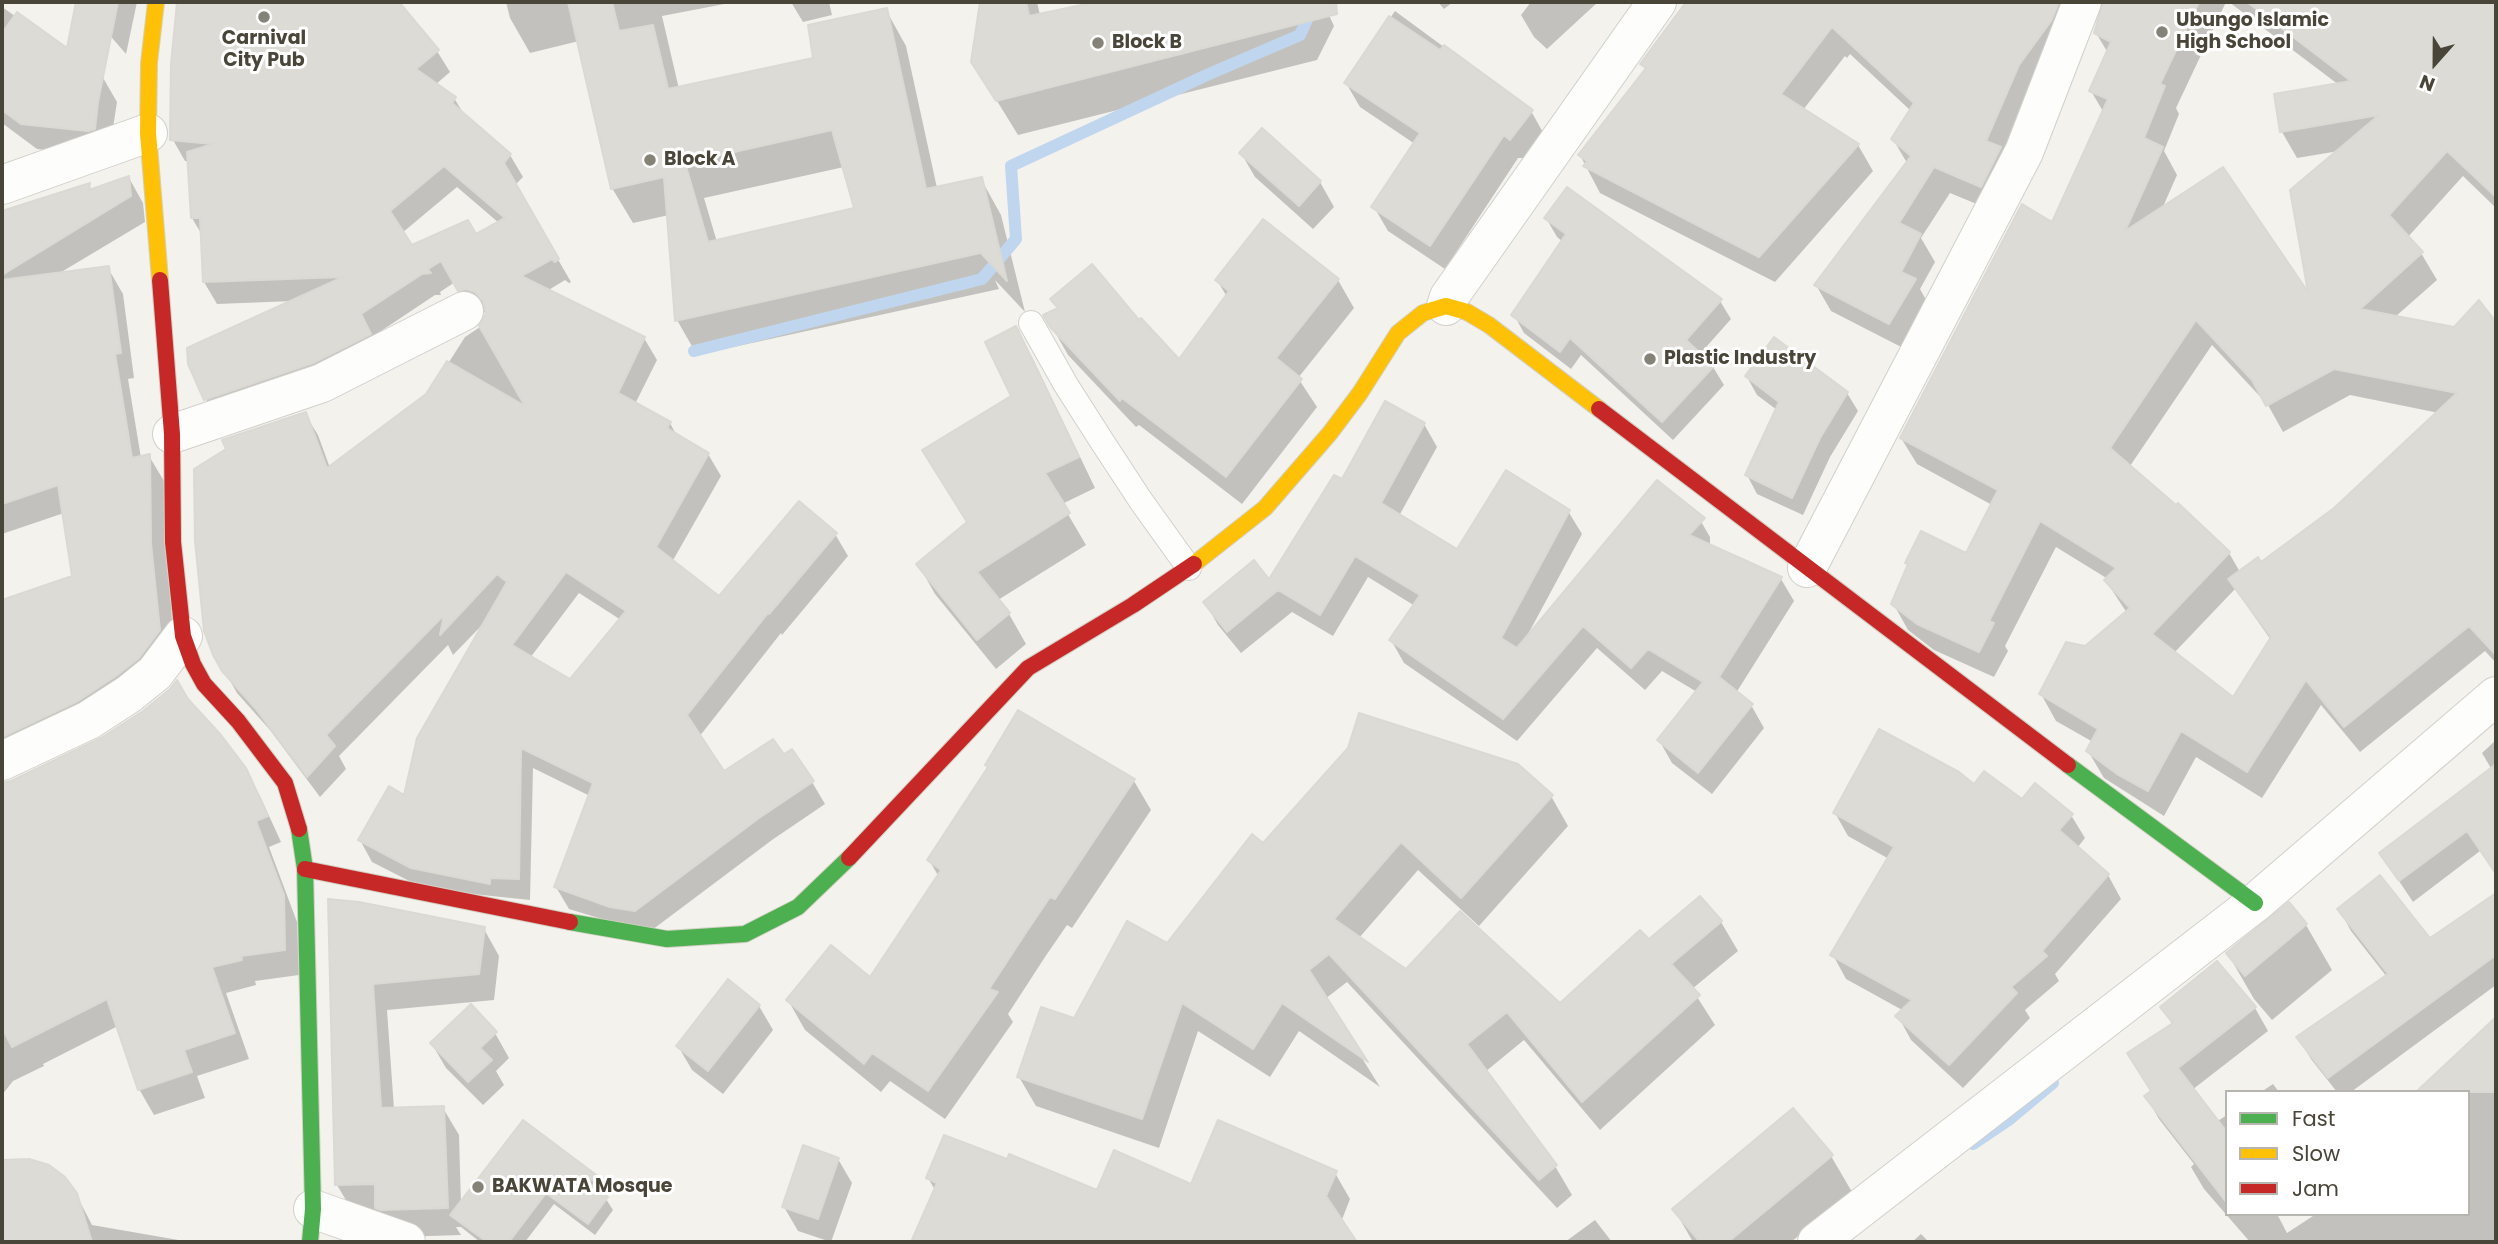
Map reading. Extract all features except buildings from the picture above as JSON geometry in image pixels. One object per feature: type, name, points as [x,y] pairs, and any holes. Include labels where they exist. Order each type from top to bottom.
[{"type":"street","points":[[156,2],[149,63],[148,134],[172,434],[173,542],[183,636],[204,684],[238,721],[285,783],[298,823],[305,869],[312,1226],[406,1242]]},
{"type":"street","points":[[1446,306],[1449,297],[1657,2]]},
{"type":"street","points":[[1807,568],[2024,152],[2082,2]]},
{"type":"street","points":[[2,185],[148,134]]},
{"type":"street","points":[[305,869],[667,939],[744,934],[798,908],[1028,668],[1189,568],[1265,508],[1330,433],[1360,393],[1398,333],[1423,313],[1446,306],[1466,312],[1489,325],[2002,716],[2255,903]]},
{"type":"street","points":[[172,434],[322,383],[464,311]]},
{"type":"street","points":[[2,761],[89,720],[129,694],[155,673],[183,636]]},
{"type":"street","points":[[1817,1242],[2255,903],[2496,696]]},
{"type":"lane","points":[[1031,323],[1103,443],[1189,568]]},
{"type":"waterway","points":[[694,351],[982,279],[1016,239],[1011,166],[1300,35],[1315,2]]},
{"type":"waterway","points":[[1973,1144],[2010,1119],[2053,1083]]},
{"type":"traffic: fast","points":[[2068,765],[2255,903]]},
{"type":"traffic: fast","points":[[299,829],[305,869],[313,1209],[310,1242]]},
{"type":"traffic: fast","points":[[570,922],[667,939],[745,934],[798,907],[849,858]]},
{"type":"traffic: slow","points":[[156,2],[149,63],[148,133],[160,280]]},
{"type":"traffic: slow","points":[[1194,564],[1265,508],[1330,433],[1360,393],[1398,333],[1423,313],[1446,306],[1467,312],[1489,325],[1599,409]]},
{"type":"traffic: jam","points":[[160,280],[172,434],[173,542],[183,636],[204,684],[238,721],[285,783],[299,829]]},
{"type":"traffic: jam","points":[[1599,409],[2068,765]]},
{"type":"traffic: jam","points":[[849,858],[1028,668],[1133,605],[1194,564]]},
{"type":"traffic: jam","points":[[305,869],[570,922]]},
{"type":"place","name":"Carnival City Pub","points":[[264,17]]},
{"type":"place","name":"Ubungo Islamic High School","points":[[2162,32]]},
{"type":"place","name":"Block B","points":[[1098,43]]},
{"type":"place","name":"Block A","points":[[650,160]]},
{"type":"place","name":"Plastic Industry","points":[[1650,359]]},
{"type":"place","name":"BAKWATA Mosque","points":[[478,1187]]}]
